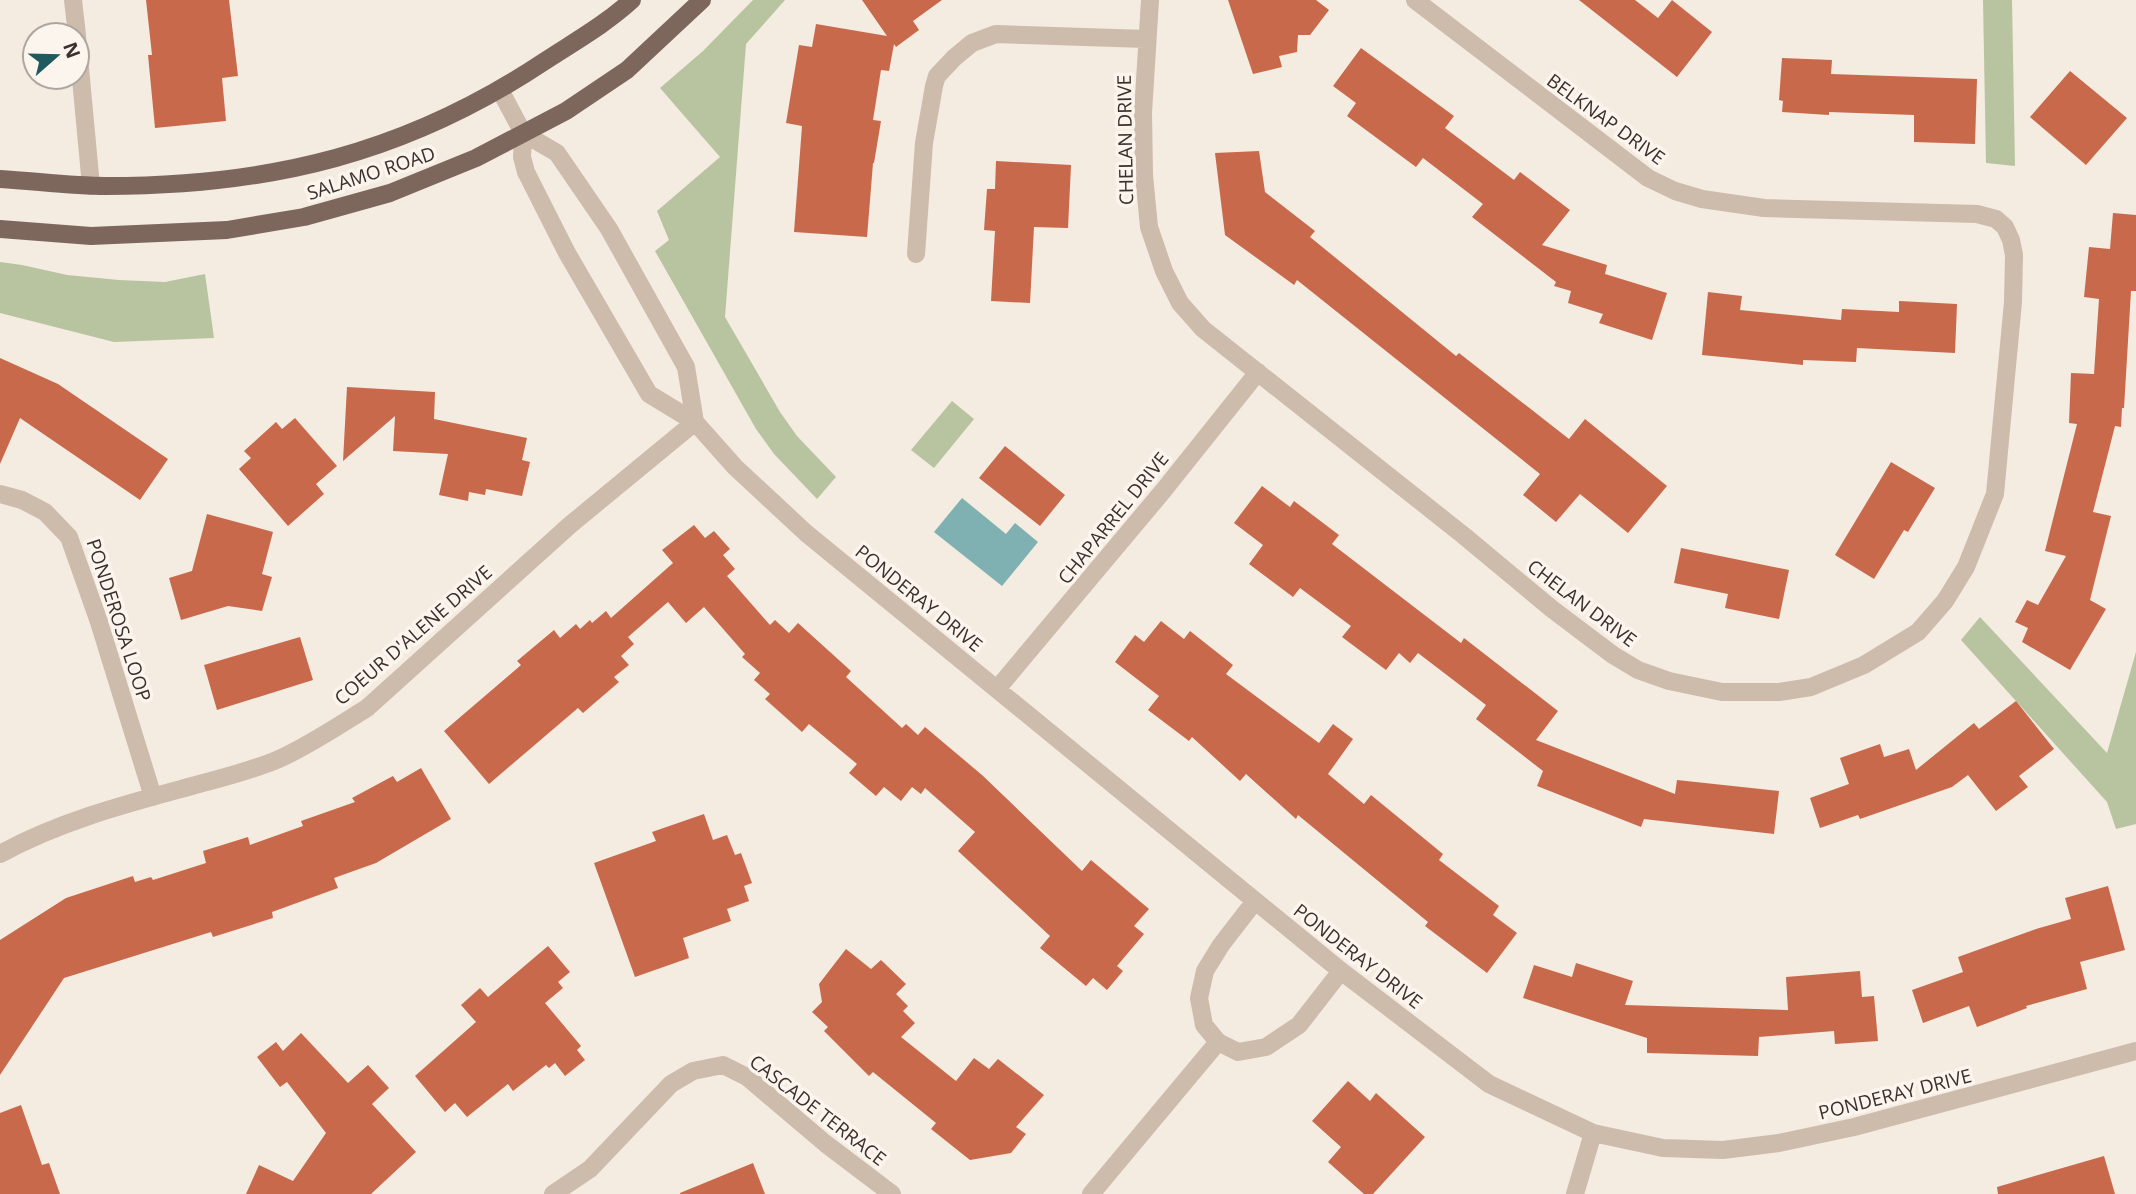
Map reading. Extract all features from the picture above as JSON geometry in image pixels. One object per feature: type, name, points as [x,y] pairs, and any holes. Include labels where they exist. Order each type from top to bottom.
[{"type":"main road","name":"SALAMO ROAD","points":[[0,179],[91,186],[209,183],[283,172],[335,159],[407,135],[472,106],[581,37],[632,0]]},
{"type":"main road","name":"SALAMO ROAD","points":[[0,229],[105,236],[203,232],[258,226],[390,193],[476,158],[566,111],[626,70],[702,0]]},
{"type":"street","points":[[74,0],[76,21]]},
{"type":"street","name":"CHELAN DRIVE","points":[[1150,0],[1143,113],[1144,175],[1149,227],[1160,260],[1180,303],[1203,329],[1552,609],[1613,655],[1638,670],[1669,681],[1722,692],[1779,692],[1811,687],[1864,665],[1918,632],[1945,601],[1970,557],[1995,494],[2014,277],[2014,255],[2005,227]]},
{"type":"street","name":"BELKNAP DRIVE","points":[[1415,0],[1648,178],[1675,191],[1702,200],[1764,208],[1977,214],[1996,219],[2005,227]]},
{"type":"street","points":[[916,254],[923,143],[937,76],[954,58],[972,43],[996,34],[1146,39]]},
{"type":"street","name":"PONDERAY DRIVE","points":[[500,90],[523,133],[522,157],[526,172],[567,253],[649,394],[695,422],[735,467],[806,533],[1341,971],[1489,1084],[1593,1133],[1663,1148],[1723,1150],[1779,1143],[1854,1127],[2136,1051]]},
{"type":"street","points":[[82,91],[91,186]]},
{"type":"street","points":[[523,133],[557,153],[609,229],[686,366],[695,422]]},
{"type":"street","name":"CHAPARREL DRIVE","points":[[998,689],[1258,372]]},
{"type":"street","name":"COEUR D'ALENE DRIVE","points":[[0,854],[83,817],[277,759],[317,740],[367,708],[570,525],[695,422]]},
{"type":"street","name":"PONDEROSA LOOP","points":[[0,494],[22,500],[46,512],[69,537],[103,634],[153,797]]},
{"type":"street","points":[[1255,901],[1205,971],[1199,998],[1203,1025],[1218,1042],[1237,1052],[1266,1047],[1299,1025],[1341,971]]},
{"type":"street","points":[[1091,1194],[1218,1042]]},
{"type":"street","name":"CASCADE TERRACE","points":[[553,1194],[590,1169],[671,1084],[693,1071],[723,1065],[747,1077],[892,1194]]},
{"type":"street","points":[[1575,1194],[1593,1133]]},
{"type":"green space","points":[[753,0],[785,0],[746,44],[725,317],[780,412],[797,436],[836,477],[817,499],[774,454],[756,429],[655,251],[669,240],[657,211],[720,157],[660,88],[703,51]]},
{"type":"green space","points":[[1983,0],[2012,0],[2015,166],[1986,163]]},
{"type":"green space","points":[[0,262],[67,275],[119,280],[165,282],[205,274],[214,338],[114,342],[0,313]]},
{"type":"green space","points":[[952,401],[974,419],[934,468],[911,450]]},
{"type":"green space","points":[[1980,617],[2107,753],[2136,652],[2136,824],[2116,829],[2107,802],[1961,640]]},
{"type":"water","points":[[962,498],[1006,534],[1015,523],[1038,542],[1002,586],[934,532]]},
{"type":"building","points":[[146,0],[229,0],[238,76],[222,78],[226,121],[155,128],[148,55],[152,55]]},
{"type":"building","points":[[862,0],[942,0],[913,21],[919,30],[896,47],[894,44],[889,71],[881,70],[873,120],[881,121],[873,163],[867,237],[794,232],[802,126],[786,123],[799,45],[812,47],[816,24],[887,36]]},
{"type":"building","points":[[1228,0],[1316,0],[1329,10],[1310,35],[1298,35],[1297,52],[1279,56],[1282,67],[1253,74]]},
{"type":"building","points":[[1579,0],[1635,0],[1658,18],[1672,0],[1712,32],[1677,77]]},
{"type":"building","points":[[1361,48],[1454,116],[1445,128],[1514,180],[1520,172],[1570,210],[1542,245],[1607,265],[1605,274],[1667,293],[1652,340],[1599,323],[1603,314],[1568,303],[1571,291],[1554,286],[1556,282],[1472,217],[1483,204],[1423,158],[1416,167],[1347,116],[1356,103],[1333,86]]},
{"type":"building","points":[[1782,58],[1832,60],[1831,74],[1977,79],[1975,144],[1914,142],[1914,115],[1782,112],[1783,101],[1779,100]]},
{"type":"building","points":[[2070,71],[2127,118],[2086,165],[2030,117]]},
{"type":"building","points":[[1259,151],[1265,192],[1315,231],[1310,237],[1456,356],[1459,353],[1569,439],[1585,419],[1667,486],[1628,533],[1580,494],[1556,522],[1523,495],[1540,474],[1297,280],[1294,285],[1225,235],[1215,153]]},
{"type":"building","points":[[996,161],[1071,165],[1068,228],[1034,227],[1030,303],[991,301],[995,231],[984,230],[987,189],[995,189]]},
{"type":"building","points":[[2113,213],[2136,215],[2136,291],[2131,291],[2121,427],[2115,426],[2093,512],[2111,516],[2090,600],[2106,609],[2070,670],[2022,642],[2028,628],[2015,622],[2027,600],[2038,605],[2066,556],[2045,551],[2077,424],[2069,423],[2071,373],[2094,374],[2099,299],[2084,297],[2089,247],[2110,249]]},
{"type":"building","points":[[1708,292],[1742,296],[1740,310],[1841,320],[1842,309],[1899,312],[1899,301],[1957,304],[1955,353],[1857,348],[1856,362],[1803,360],[1803,365],[1702,355]]},
{"type":"building","points":[[0,358],[58,384],[168,459],[140,500],[20,418],[0,464]]},
{"type":"building","points":[[347,387],[435,392],[434,419],[527,438],[522,460],[530,462],[522,496],[486,489],[485,495],[469,492],[468,501],[439,495],[448,454],[393,451],[395,416],[343,461]]},
{"type":"building","points":[[295,418],[337,466],[316,484],[324,494],[288,526],[239,469],[251,458],[244,451],[276,422],[282,429]]},
{"type":"building","points":[[1005,446],[1065,495],[1040,526],[979,478]]},
{"type":"building","points":[[1891,462],[1935,488],[1908,532],[1904,530],[1874,579],[1835,555]]},
{"type":"building","points":[[1262,486],[1290,507],[1294,501],[1339,535],[1332,544],[1461,643],[1464,638],[1558,711],[1536,740],[1675,794],[1677,780],[1779,791],[1774,834],[1644,819],[1641,827],[1537,786],[1543,771],[1476,719],[1486,705],[1418,653],[1410,663],[1399,653],[1386,670],[1342,637],[1351,626],[1300,588],[1293,597],[1249,564],[1263,545],[1234,523]]},
{"type":"building","points":[[207,514],[273,532],[262,574],[272,577],[262,611],[228,606],[181,620],[169,578],[192,571]]},
{"type":"building","points":[[694,525],[705,538],[714,531],[730,549],[723,555],[735,569],[727,576],[770,625],[775,620],[789,633],[798,623],[851,671],[846,677],[902,728],[906,724],[918,735],[925,727],[982,775],[1082,871],[1091,860],[1149,909],[1134,926],[1144,934],[1117,966],[1123,971],[1107,990],[1093,978],[1086,986],[1040,948],[1050,936],[958,851],[975,832],[925,788],[921,794],[912,787],[901,801],[884,787],[876,796],[849,773],[857,764],[809,724],[802,732],[765,699],[770,694],[754,680],[760,673],[742,657],[745,654],[704,607],[686,623],[668,602],[628,637],[634,644],[621,656],[629,665],[614,677],[619,682],[583,713],[578,708],[489,784],[444,731],[521,665],[517,661],[554,630],[560,638],[576,624],[580,629],[606,611],[611,618],[673,563],[662,550]]},
{"type":"building","points":[[1681,548],[1789,570],[1779,619],[1725,608],[1728,594],[1674,583]]},
{"type":"building","points":[[1161,621],[1184,639],[1190,631],[1233,665],[1226,674],[1319,743],[1333,724],[1353,739],[1328,774],[1364,804],[1371,795],[1443,854],[1439,860],[1499,906],[1493,915],[1517,933],[1487,973],[1425,926],[1428,922],[1298,815],[1296,819],[1246,774],[1240,781],[1192,737],[1189,741],[1148,710],[1159,696],[1115,662],[1135,635],[1144,642]]},
{"type":"building","points":[[300,637],[313,680],[217,710],[204,665]]},
{"type":"building","points":[[2016,701],[2054,749],[2019,776],[2028,787],[1996,811],[1968,775],[1952,787],[1860,819],[1858,815],[1820,828],[1810,798],[1849,784],[1840,758],[1880,744],[1884,757],[1909,749],[1916,770],[1974,723],[1979,729]]},
{"type":"building","points":[[421,768],[451,819],[376,863],[334,878],[338,888],[272,912],[273,918],[213,937],[211,932],[64,978],[0,1075],[0,940],[66,898],[133,876],[135,882],[151,877],[153,880],[206,863],[203,851],[248,837],[250,845],[303,826],[301,821],[355,802],[352,798],[393,776],[397,782]]},
{"type":"building","points":[[704,814],[713,840],[727,835],[735,855],[741,853],[752,883],[744,886],[749,901],[727,909],[731,921],[683,938],[689,958],[635,977],[594,863],[656,841],[652,832]]},
{"type":"building","points":[[2108,886],[2125,950],[2080,962],[2087,989],[2026,1006],[2027,1008],[1977,1027],[1969,1006],[1923,1023],[1912,990],[1963,972],[1958,957],[2071,919],[2065,898]]},
{"type":"building","points":[[548,946],[570,972],[558,982],[563,988],[545,1003],[581,1046],[577,1050],[585,1060],[565,1076],[555,1063],[549,1068],[546,1065],[513,1091],[508,1084],[467,1117],[455,1103],[445,1112],[415,1076],[476,1022],[461,1005],[480,988],[488,997]]},
{"type":"building","points":[[846,949],[871,969],[881,960],[906,984],[896,994],[908,1006],[903,1011],[915,1023],[901,1037],[956,1081],[974,1058],[989,1069],[998,1059],[1044,1095],[1016,1127],[1026,1134],[1011,1153],[970,1160],[931,1129],[936,1123],[873,1072],[869,1076],[824,1031],[828,1027],[812,1012],[822,1002],[819,984]]},
{"type":"building","points":[[1576,963],[1633,981],[1625,1005],[1788,1010],[1786,977],[1860,971],[1862,997],[1874,996],[1878,1041],[1835,1044],[1834,1031],[1759,1037],[1758,1056],[1647,1053],[1647,1038],[1523,998],[1534,965],[1572,977]]},
{"type":"building","points":[[301,1033],[348,1083],[368,1065],[389,1088],[372,1104],[416,1152],[371,1194],[246,1194],[259,1165],[293,1181],[326,1133],[287,1082],[280,1087],[257,1057],[276,1042],[283,1051]]},
{"type":"building","points":[[1348,1081],[1370,1101],[1376,1093],[1425,1137],[1373,1194],[1364,1194],[1328,1162],[1341,1147],[1312,1121]]},
{"type":"building","points":[[21,1105],[42,1165],[49,1163],[60,1194],[0,1194],[0,1113]]},
{"type":"building","points":[[2104,1156],[2115,1194],[1998,1194],[1997,1187]]},
{"type":"building","points":[[753,1163],[765,1194],[680,1194],[680,1193]]}]
